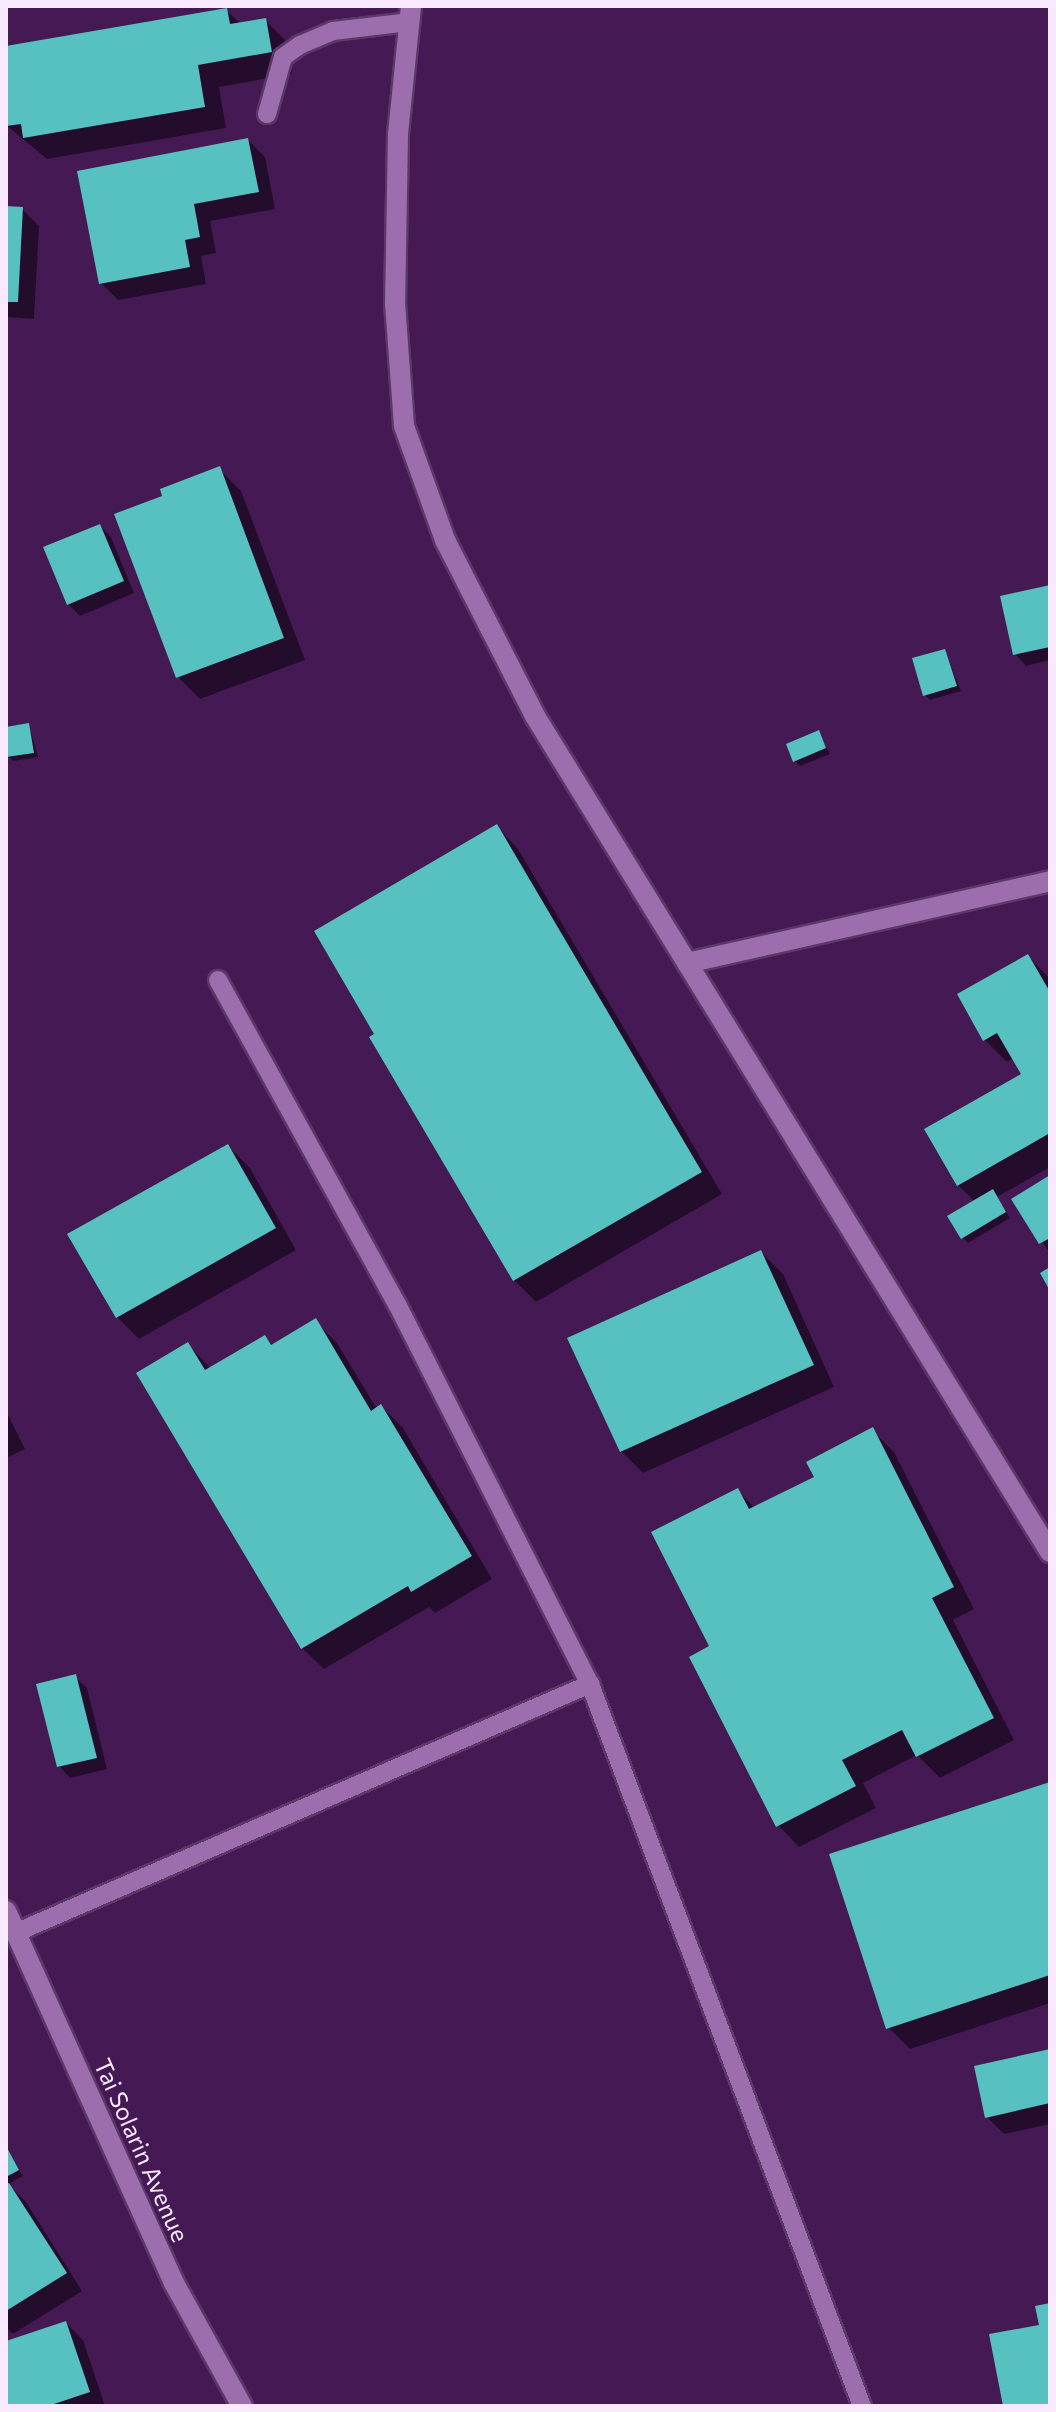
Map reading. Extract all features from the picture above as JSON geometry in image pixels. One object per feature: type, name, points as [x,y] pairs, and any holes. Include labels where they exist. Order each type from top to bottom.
[{"type":"street","points":[[410,14],[398,135],[395,303],[404,426],[445,540],[535,716],[1050,1552]]},
{"type":"street","points":[[687,963],[1050,881]]},
{"type":"street","name":"Tai Solarin Avenue","points":[[6,1911],[174,2283],[242,2406]]},
{"type":"lane","points":[[267,114],[283,57],[300,45],[333,31],[410,14]]},
{"type":"lane","points":[[218,980],[397,1304],[590,1684],[862,2406]]},
{"type":"lane","points":[[15,1933],[590,1684]]},
{"type":"building","points":[[227,8],[230,24],[266,18],[272,52],[198,65],[205,107],[23,138],[21,124],[6,126],[6,46]]},
{"type":"building","points":[[248,138],[259,192],[194,204],[200,237],[185,240],[190,267],[99,284],[77,171]]},
{"type":"building","points":[[6,206],[23,207],[18,302],[6,302]]},
{"type":"building","points":[[220,466],[284,638],[176,678],[114,514],[162,496],[160,489]]},
{"type":"building","points":[[100,524],[124,581],[67,605],[43,547]]},
{"type":"building","points":[[1050,585],[1050,647],[1013,655],[1000,596]]},
{"type":"building","points":[[945,649],[957,686],[923,696],[912,658]]},
{"type":"building","points":[[29,723],[34,753],[6,757],[6,727]]},
{"type":"building","points":[[819,730],[826,748],[793,762],[786,744]]},
{"type":"building","points":[[497,824],[702,1172],[513,1281],[369,1037],[374,1034],[314,931]]},
{"type":"building","points":[[1028,954],[1050,992],[1050,1133],[957,1186],[924,1129],[1021,1074],[997,1033],[983,1041],[957,994]]},
{"type":"building","points":[[228,1144],[276,1228],[116,1318],[67,1234]]},
{"type":"building","points":[[1050,1175],[1050,1238],[1039,1244],[1011,1199]]},
{"type":"building","points":[[993,1189],[1006,1212],[961,1239],[947,1216]]},
{"type":"building","points":[[761,1250],[814,1365],[620,1452],[567,1338]]},
{"type":"building","points":[[1050,1267],[1050,1291],[1040,1273]]},
{"type":"building","points":[[316,1318],[371,1411],[381,1404],[472,1556],[411,1592],[408,1586],[301,1649],[136,1373],[188,1342],[205,1370],[265,1335],[271,1345]]},
{"type":"building","points":[[873,1427],[954,1587],[932,1598],[994,1718],[916,1757],[902,1730],[842,1760],[856,1786],[776,1827],[689,1657],[709,1646],[651,1532],[738,1488],[749,1509],[814,1477],[806,1462]]},
{"type":"building","points":[[76,1674],[97,1758],[57,1767],[36,1684]]},
{"type":"building","points":[[1050,1782],[1050,1975],[886,2029],[829,1854]]},
{"type":"building","points":[[1050,2049],[1050,2103],[985,2118],[974,2066]]},
{"type":"building","points":[[6,2146],[19,2170],[6,2177]]},
{"type":"building","points":[[9,2183],[67,2273],[6,2311],[6,2184]]},
{"type":"building","points":[[1050,2303],[1050,2406],[1003,2406],[989,2334],[1039,2325],[1035,2306]]},
{"type":"building","points":[[66,2321],[90,2392],[48,2406],[6,2406],[6,2341]]}]
